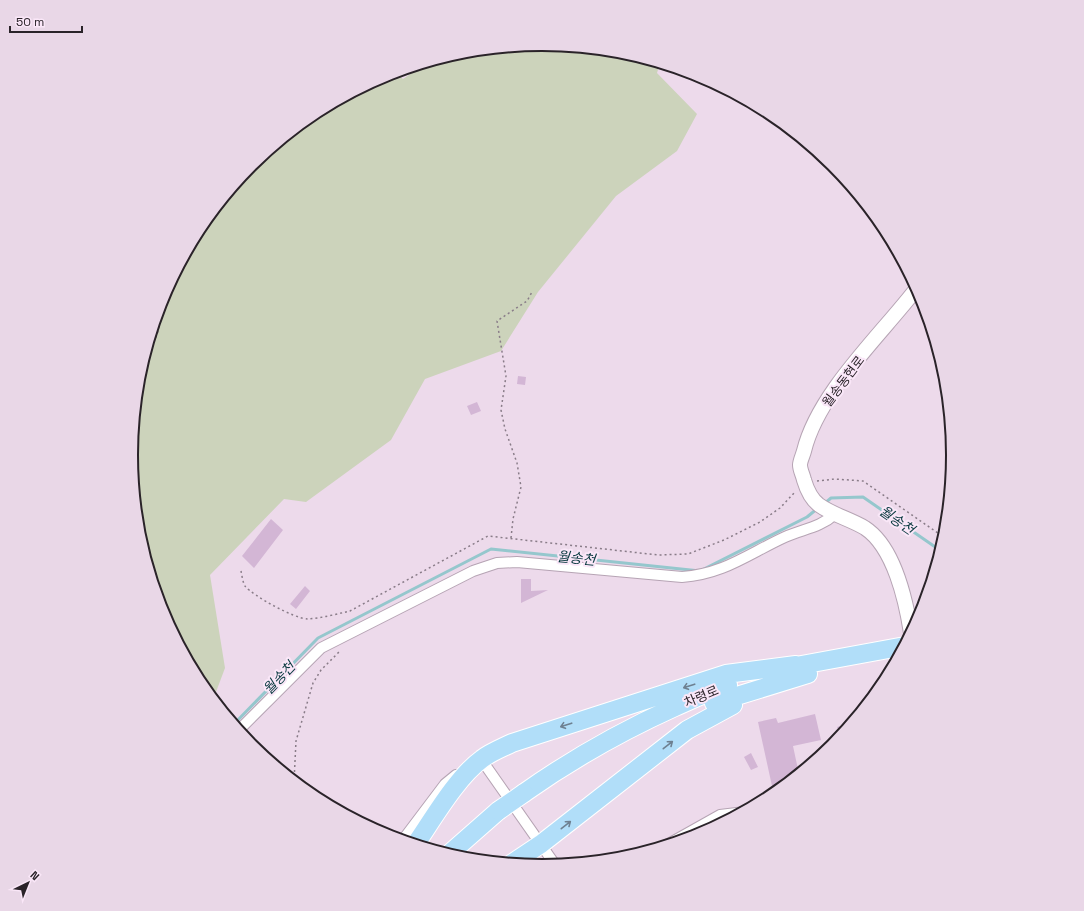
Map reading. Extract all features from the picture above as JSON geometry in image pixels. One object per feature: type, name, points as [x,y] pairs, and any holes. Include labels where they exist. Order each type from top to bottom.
[{"type":"highway","name":"차령로","points":[[502,816],[527,798],[566,778],[639,736],[718,701],[797,670],[895,652]]},
{"type":"highway","points":[[419,841],[466,774],[481,759],[512,743],[726,674],[797,670]]},
{"type":"highway","points":[[518,859],[541,844],[687,730],[719,711],[797,670]]},
{"type":"highway","points":[[455,850],[502,816]]},
{"type":"highway","points":[[467,853],[502,816]]},
{"type":"street","name":"월송동현로","points":[[805,485],[800,466],[807,438],[819,413],[882,329],[912,293]]},
{"type":"street","points":[[805,485],[817,504],[866,529],[879,541],[889,556],[910,624]]},
{"type":"street","points":[[242,727],[321,648],[473,571],[497,563],[517,562],[682,577],[702,576],[726,568],[786,536],[827,522],[831,512]]},
{"type":"street","points":[[405,836],[445,784],[458,773],[481,759],[552,860]]},
{"type":"street","points":[[690,832],[720,815],[729,814]]},
{"type":"path","points":[[511,538],[513,519],[521,487],[517,463],[505,429],[501,410],[506,376],[497,321],[527,301],[532,292]]},
{"type":"path","points":[[154,342],[161,320]]},
{"type":"path","points":[[242,571],[244,585],[257,596],[306,619],[350,611],[488,536],[658,555],[688,554],[724,540],[760,522],[780,508],[805,485],[835,479],[863,481],[939,534]]},
{"type":"path","points":[[294,775],[296,741],[313,683],[321,670],[342,648],[350,632]]},
{"type":"green space","points":[[542,51],[595,54],[658,68],[657,73],[697,114],[677,151],[616,196],[538,292],[501,351],[425,379],[391,440],[306,502],[284,499],[210,575],[225,668],[215,694],[192,658],[168,610],[151,560],[145,534],[138,482],[138,429],[145,377],[151,351],[168,301],[192,253],[221,209],[256,169],[275,151],[317,119],[363,93],[401,77],[403,79],[414,72],[489,54]]},
{"type":"building","points":[[518,376],[526,377],[525,385],[517,384]]},
{"type":"building","points":[[477,402],[481,411],[471,415],[467,406]]},
{"type":"building","points":[[271,519],[283,530],[254,568],[242,556]]},
{"type":"building","points":[[521,579],[531,579],[531,591],[548,590],[521,603]]},
{"type":"building","points":[[305,586],[310,591],[296,609],[290,604]]},
{"type":"building","points":[[815,714],[821,740],[793,746],[798,769],[777,784],[772,786],[758,722],[776,718],[778,723]]},
{"type":"building","points":[[843,725],[838,730],[837,727]]},
{"type":"building","points":[[751,753],[758,767],[751,770],[744,757]]},
{"type":"waterway","name":"월송천","points":[[824,504],[831,498],[863,497],[936,547]]},
{"type":"waterway","name":"월송천","points":[[237,721],[318,638],[491,549],[700,571],[807,517],[818,508]]}]
